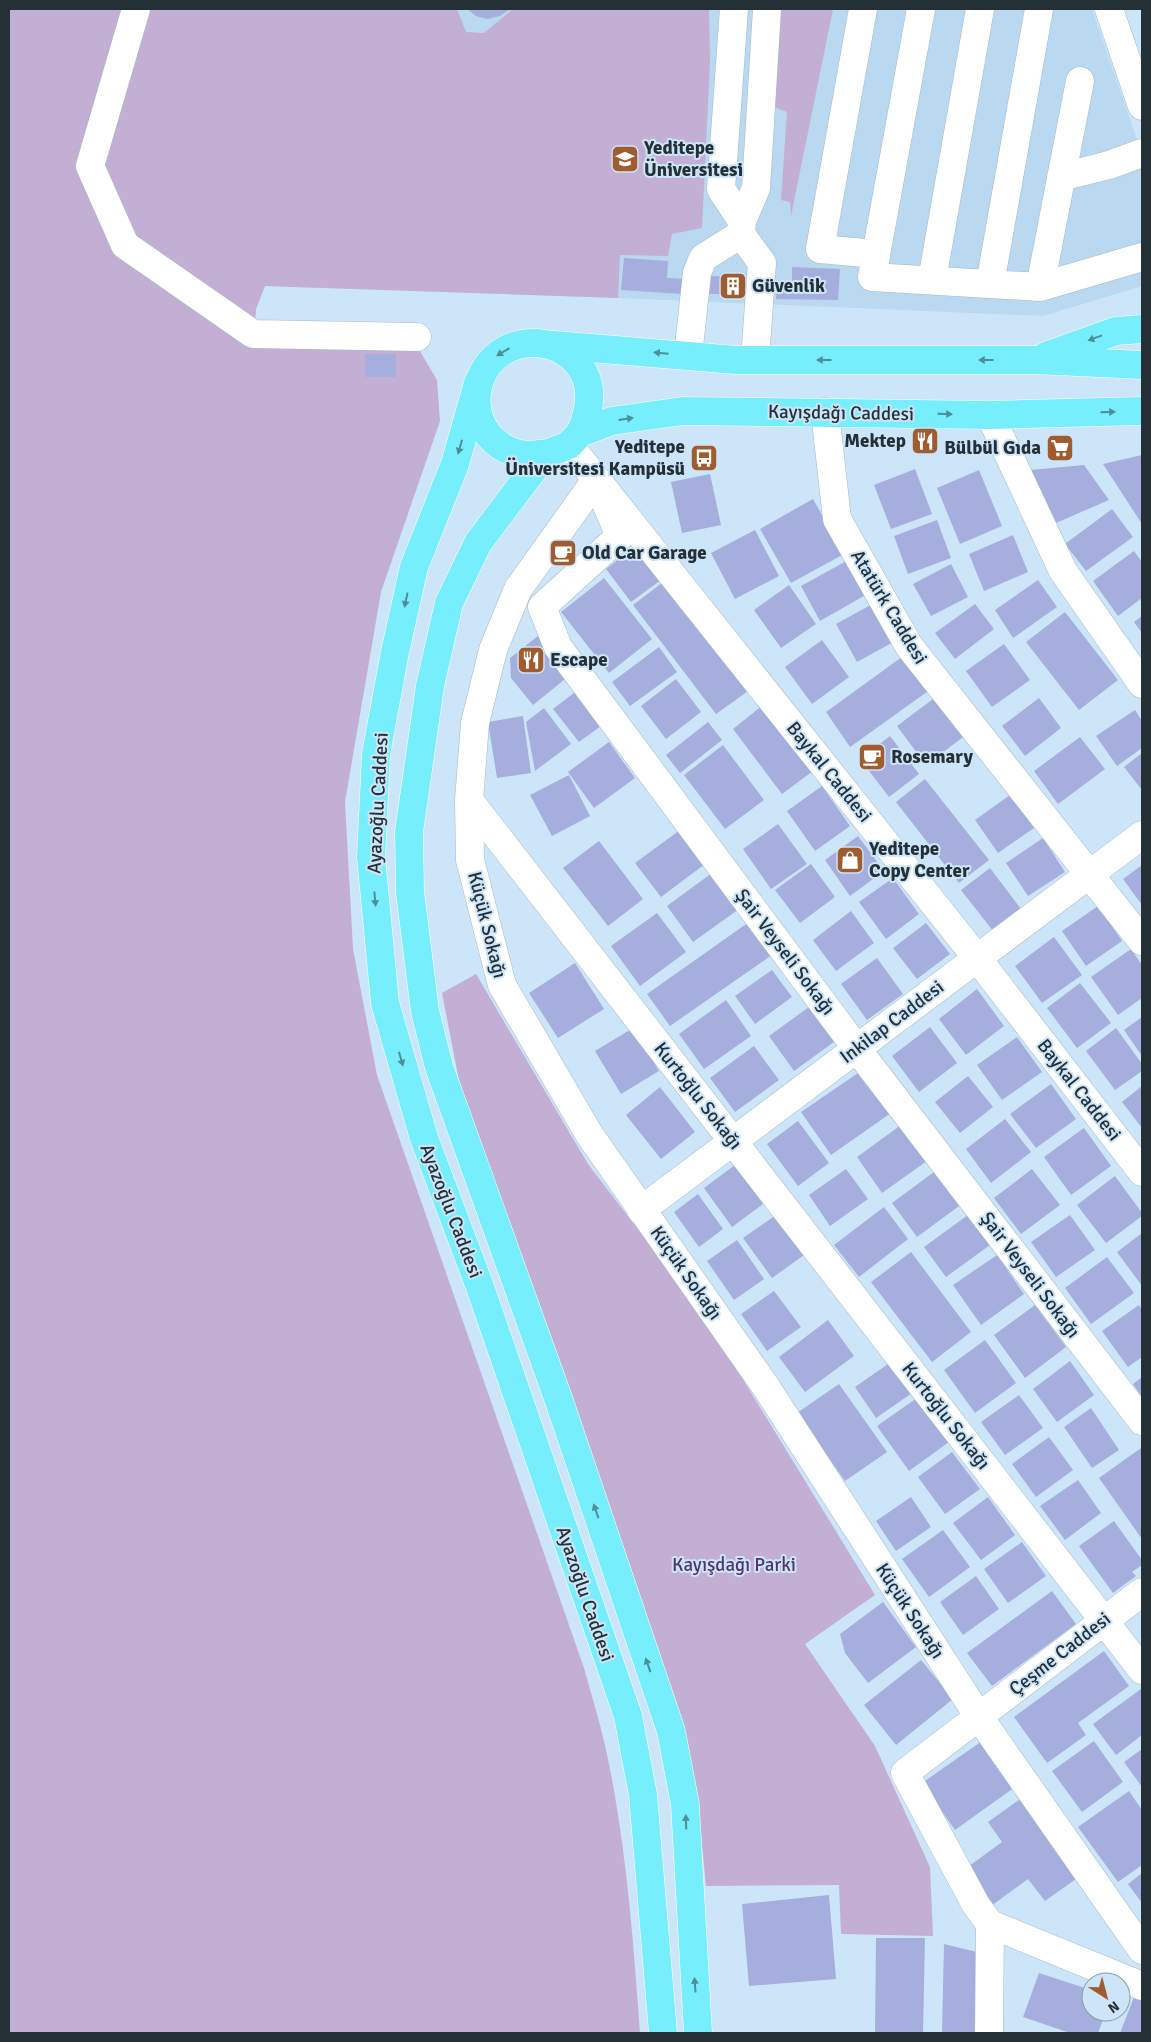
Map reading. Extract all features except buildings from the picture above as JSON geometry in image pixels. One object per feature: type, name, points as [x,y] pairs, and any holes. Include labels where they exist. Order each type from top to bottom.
[{"type":"main road","points":[[1035,360],[1116,331],[1142,329]]},
{"type":"main road","points":[[542,344],[561,349],[574,358],[583,370],[589,386],[590,402],[587,418],[566,444],[521,455],[504,449],[489,437],[480,421],[476,407],[478,383],[485,368],[496,356],[510,347],[526,343],[542,344],[688,356],[755,360],[1035,360],[1142,365]]},
{"type":"main road","name":"Ayazoğlu Caddesi","points":[[478,383],[455,464],[414,567],[394,652],[376,754],[371,857],[385,1002],[424,1138],[480,1287],[628,1716],[643,1795],[663,2033]]},
{"type":"main road","name":"Kayışdağı Caddesi","points":[[566,444],[612,421],[683,410],[990,415],[1142,412]]},
{"type":"main road","name":"Ayazoğlu Caddesi","points":[[566,444],[539,462],[518,488],[478,543],[449,603],[430,686],[416,773],[409,832],[410,892],[426,1011],[438,1067],[558,1398],[671,1732],[685,1804],[698,2033]]},
{"type":"street","points":[[136,9],[90,166],[125,245],[253,334],[417,338]]},
{"type":"street","points":[[734,9],[721,189],[762,263],[755,360]]},
{"type":"street","points":[[688,356],[697,273],[703,258],[742,227],[756,188],[767,9]]},
{"type":"street","points":[[863,9],[820,249],[876,254]]},
{"type":"street","points":[[921,9],[872,277],[1040,287],[1142,257]]},
{"type":"street","points":[[932,280],[980,9]]},
{"type":"street","points":[[990,284],[1039,9]]},
{"type":"street","points":[[1109,9],[1142,106]]},
{"type":"street","points":[[1040,287],[1080,81]]},
{"type":"street","points":[[1061,176],[1109,165],[1142,153]]},
{"type":"street","name":"Atatürk Caddesi","points":[[825,412],[837,519],[909,646],[1142,941]]},
{"type":"street","points":[[990,415],[1063,571],[1142,684]]},
{"type":"street","name":"Baykal Caddesi","points":[[566,444],[977,958],[1142,1172]]},
{"type":"street","points":[[469,800],[475,723],[493,650],[518,589],[596,480]]},
{"type":"street","name":"Şair Veyseli Sokağı","points":[[596,480],[620,536],[542,607],[558,647],[857,1049],[1142,1421]]},
{"type":"street","name":"Kurtoğlu Sokağı","points":[[469,800],[1142,1670]]},
{"type":"street","name":"Küçük Sokağı","points":[[469,800],[470,860],[502,986],[589,1134],[766,1387],[979,1717],[1142,1950]]},
{"type":"street","name":"Inkilap Caddesi","points":[[642,1210],[1142,835]]},
{"type":"street","name":"Çeşme Caddesi","points":[[979,1717],[1142,1592]]},
{"type":"street","points":[[979,1717],[905,1773],[983,1914],[997,2030]]},
{"type":"street","points":[[983,1914],[1142,1986]]},
{"type":"shaded area","name":"Yeditepe Üniversitesi","points":[[149,9],[1092,9],[1142,154],[1142,286],[1043,316],[618,298],[265,286]]},
{"type":"green space","points":[[9,9],[457,9],[466,32],[484,33],[513,9],[709,9],[710,62],[702,228],[672,234],[668,256],[620,255],[618,298],[265,286],[256,309],[254,340],[414,341],[437,380],[440,421],[381,592],[345,802],[353,949],[377,1075],[584,1668],[600,1726],[612,1781],[623,1853],[640,2033],[9,2033]]},
{"type":"green space","points":[[781,9],[833,9],[791,216],[790,202],[781,200],[787,112],[774,107]]},
{"type":"green space","name":"Kayışdağı Parki","points":[[476,974],[588,1164],[669,1270],[728,1355],[875,1595],[805,1644],[875,1746],[930,1867],[933,1936],[841,1934],[839,1885],[706,1886],[698,1802],[462,1096],[442,993]]},
{"type":"place","name":"Yeditepe Üniversitesi","points":[[625,159]]},
{"type":"place","name":"Güvenlik","points":[[733,286]]},
{"type":"place","name":"Mektep","points":[[925,441]]},
{"type":"place","name":"Bülbül Gıda","points":[[1060,448]]},
{"type":"place","name":"Yeditepe Üniversitesi Kampüsü","points":[[704,458]]},
{"type":"place","name":"Old Car Garage","points":[[563,553]]},
{"type":"place","name":"Escape","points":[[531,660]]},
{"type":"place","name":"Rosemary","points":[[872,757]]},
{"type":"place","name":"Yeditepe Copy Center","points":[[850,860]]}]
